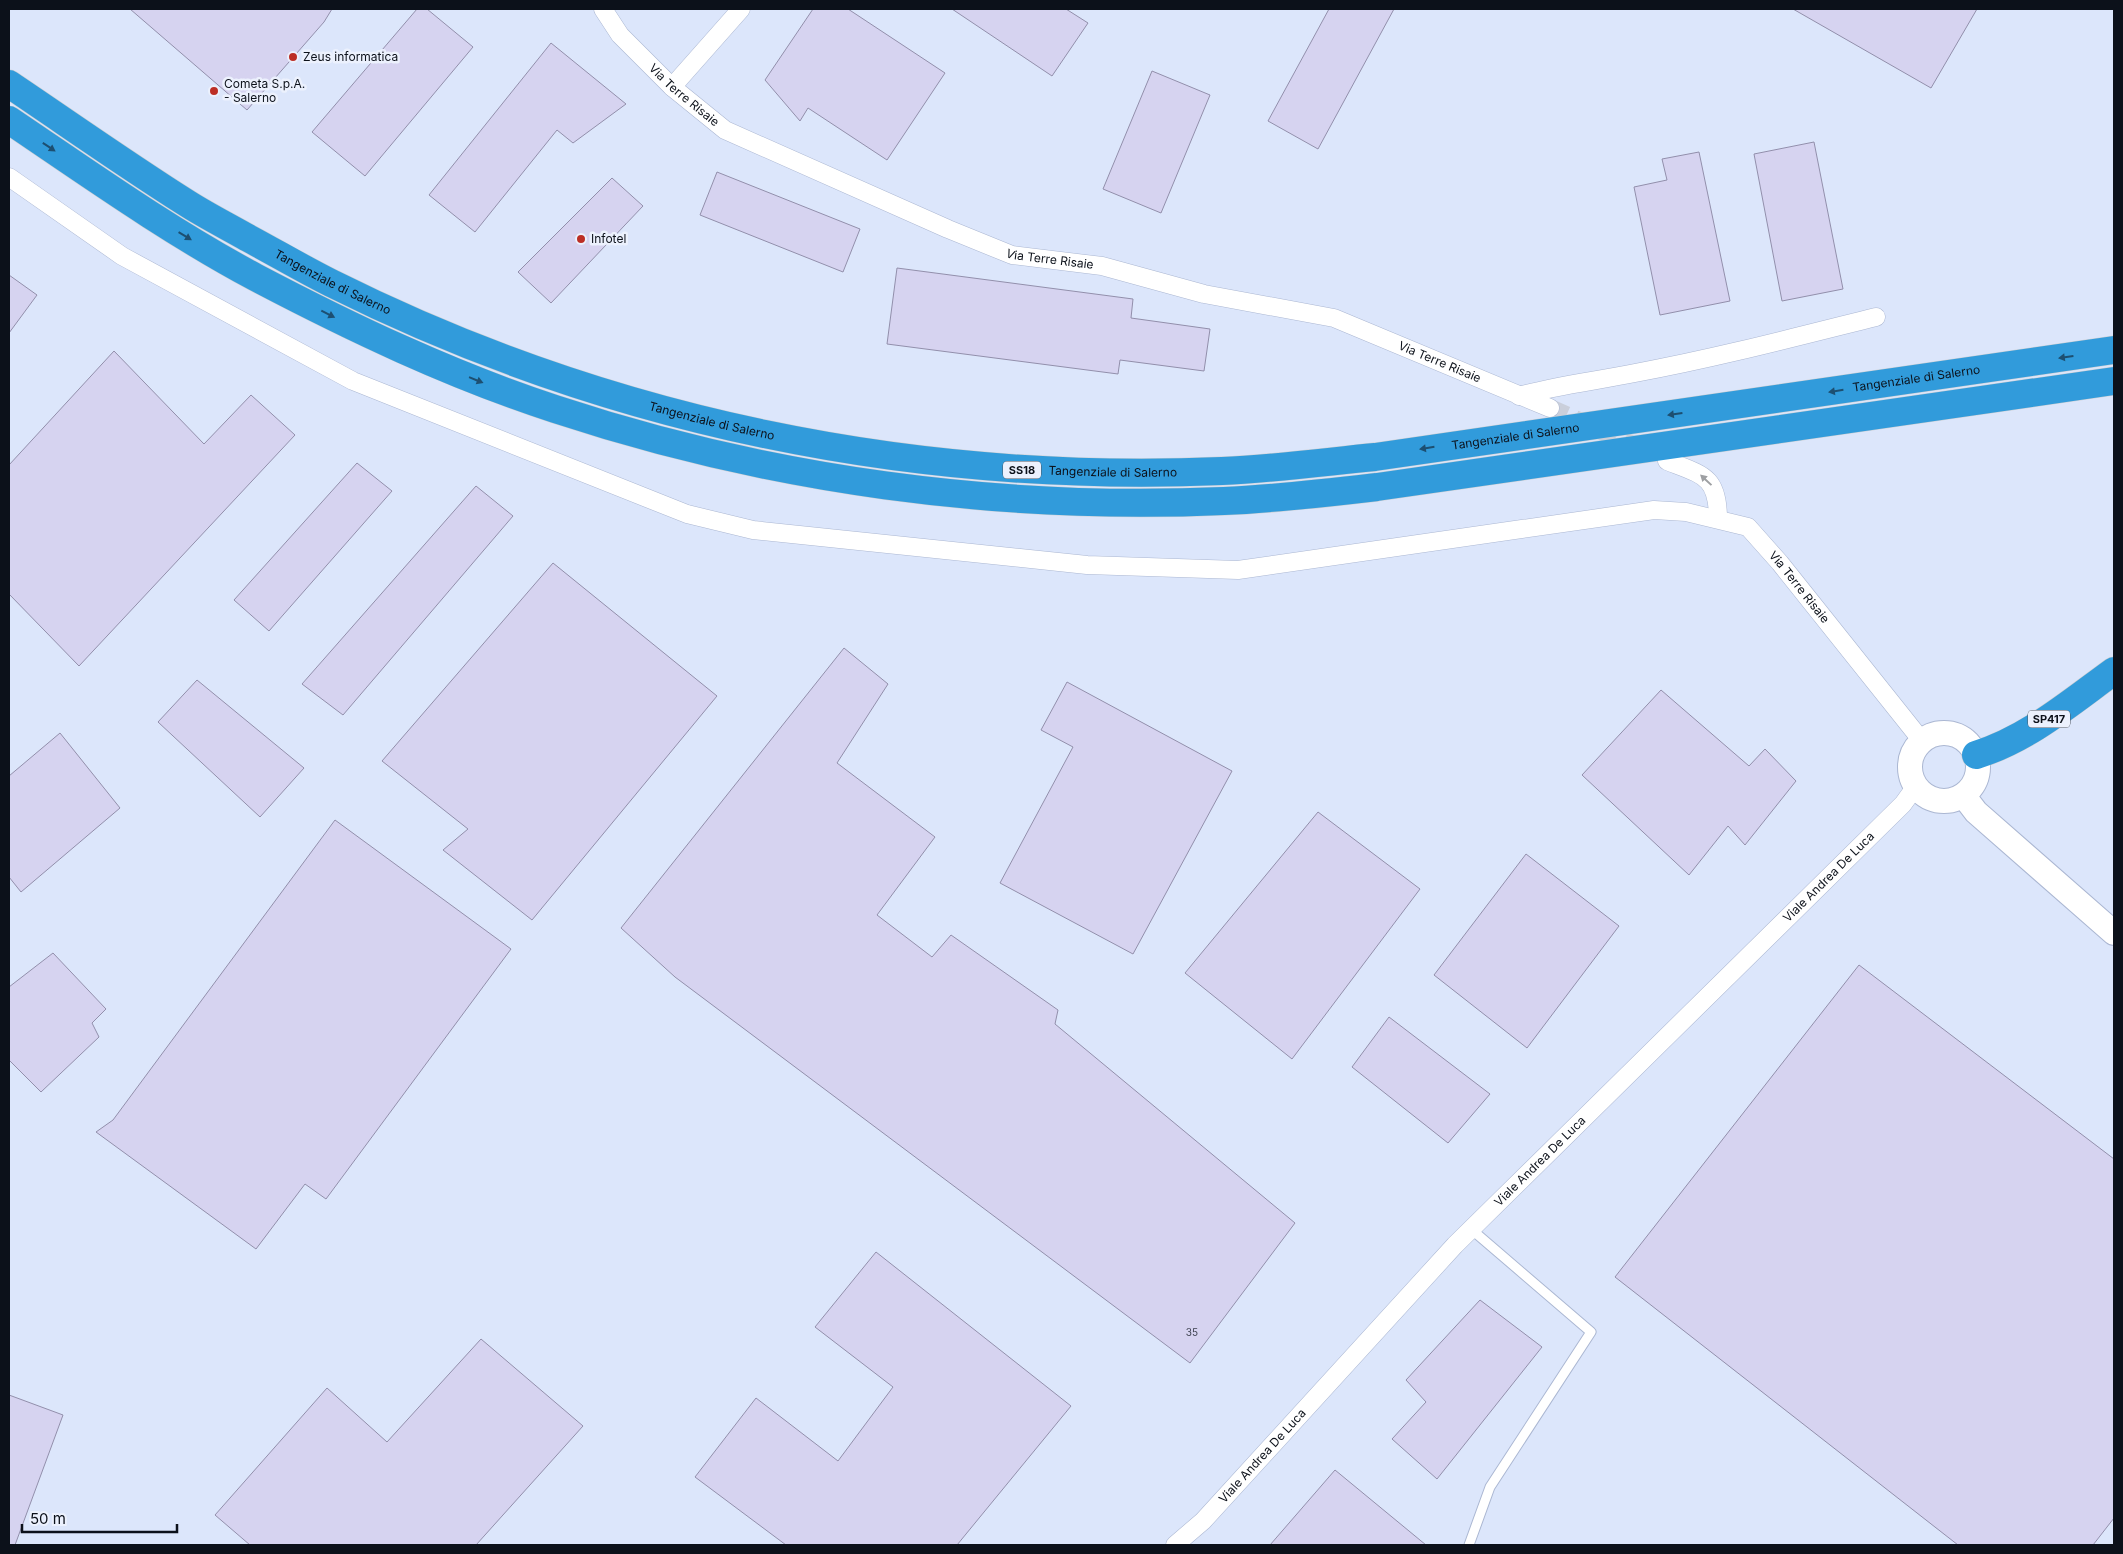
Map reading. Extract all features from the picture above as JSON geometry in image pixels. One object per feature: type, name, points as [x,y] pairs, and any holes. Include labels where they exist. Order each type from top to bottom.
[{"type":"highway","name":"Tangenziale di Salerno","points":[[9,84],[188,204],[331,283],[472,347],[564,381],[714,424],[813,445],[954,464],[1005,469],[1102,472],[1221,471],[1272,468],[1375,457],[2114,350]]},
{"type":"highway","points":[[9,120],[148,213],[253,275],[403,350],[486,384],[555,409],[663,442],[806,473],[966,496],[1108,503],[1222,501],[1289,497],[1377,487],[2114,381]]},
{"type":"highway","name":"SP417","points":[[1976,755],[1996,749],[2048,719],[2114,671]]},
{"type":"street","name":"Via Terre Risaie","points":[[603,9],[620,35],[672,87],[724,130],[1012,256],[1102,266],[1204,294],[1334,318],[1550,408]]},
{"type":"street","points":[[672,87],[741,9]]},
{"type":"street","name":"Via Terre Risaie","points":[[9,177],[122,256],[352,381],[686,514],[753,530],[1087,565],[1238,570],[1654,510],[1686,512],[1748,527],[1786,571],[1922,741]]},
{"type":"street","points":[[1520,396],[1550,387],[1634,374],[1876,317]]},
{"type":"street","points":[[1668,461],[1703,475],[1716,489],[1718,519]]},
{"type":"street","points":[[1937,734],[1953,734],[1962,738],[1976,755],[1978,766],[1976,777],[1971,787],[1963,795],[1953,800],[1932,799],[1923,794],[1911,777],[1911,758],[1916,748],[1922,741],[1937,734]]},
{"type":"street","name":"Viale Andrea De Luca","points":[[1175,1545],[1203,1521],[1471,1229],[1902,804],[1916,786]]},
{"type":"street","points":[[1963,795],[1976,812],[2114,933]]},
{"type":"lane","points":[[1469,1545],[1490,1487],[1591,1332],[1471,1229]]},
{"type":"shaded area","points":[[9,9],[2114,9],[2114,1545],[9,1545]]},
{"type":"building","points":[[130,9],[332,9],[324,22],[247,110]]},
{"type":"building","points":[[417,9],[427,9],[473,47],[365,176],[312,132]]},
{"type":"building","points":[[813,9],[848,9],[945,73],[887,160],[808,108],[800,121],[765,80]]},
{"type":"building","points":[[952,9],[1066,9],[1088,23],[1052,76]]},
{"type":"building","points":[[1329,9],[1394,9],[1318,149],[1268,121]]},
{"type":"building","points":[[1793,9],[1977,9],[1931,88]]},
{"type":"building","points":[[551,43],[626,104],[573,143],[557,130],[475,232],[429,195]]},
{"type":"building","points":[[1152,71],[1210,95],[1161,213],[1103,189]]},
{"type":"building","points":[[1814,142],[1843,289],[1782,301],[1754,154]]},
{"type":"building","points":[[1699,152],[1730,301],[1660,315],[1634,187],[1667,180],[1662,159]]},
{"type":"building","points":[[717,172],[860,229],[843,272],[700,215]]},
{"type":"building","name":"Infotel","points":[[612,178],[643,206],[551,303],[518,272]]},
{"type":"building","points":[[897,268],[1133,299],[1131,318],[1210,329],[1204,371],[1120,360],[1118,374],[887,344]]},
{"type":"building","points":[[9,275],[37,295],[9,333]]},
{"type":"building","points":[[114,351],[204,444],[251,395],[295,435],[79,666],[9,594],[9,465]]},
{"type":"building","points":[[357,463],[392,491],[269,631],[234,600]]},
{"type":"building","points":[[476,486],[513,516],[343,715],[302,684]]},
{"type":"building","points":[[553,563],[717,696],[532,920],[443,850],[468,829],[382,761]]},
{"type":"building","points":[[844,648],[888,684],[837,763],[935,837],[877,915],[932,957],[951,935],[1058,1010],[1055,1024],[1295,1223],[1190,1363],[675,977],[621,928]]},
{"type":"building","points":[[197,680],[304,768],[260,817],[158,722]]},
{"type":"building","points":[[1067,682],[1232,771],[1133,954],[1000,883],[1073,747],[1041,730]]},
{"type":"building","points":[[1661,690],[1749,766],[1765,749],[1796,781],[1745,845],[1728,826],[1689,875],[1582,775]]},
{"type":"building","points":[[60,733],[120,808],[21,892],[9,877],[9,776]]},
{"type":"building","points":[[1318,812],[1420,889],[1292,1059],[1185,973]]},
{"type":"building","points":[[335,820],[511,949],[326,1199],[305,1184],[256,1249],[96,1132],[113,1120]]},
{"type":"building","points":[[1526,854],[1619,926],[1527,1048],[1434,975]]},
{"type":"building","points":[[53,953],[106,1009],[92,1023],[99,1037],[41,1092],[9,1060],[9,987]]},
{"type":"building","points":[[1859,965],[2114,1159],[2114,1518],[2093,1545],[1958,1545],[1615,1277]]},
{"type":"building","points":[[1389,1017],[1490,1094],[1448,1143],[1352,1067]]},
{"type":"building","points":[[876,1252],[1071,1406],[957,1545],[786,1545],[695,1477],[756,1398],[838,1461],[893,1387],[815,1327]]},
{"type":"building","points":[[1480,1300],[1542,1347],[1437,1479],[1392,1439],[1426,1402],[1406,1380]]},
{"type":"building","points":[[481,1339],[583,1426],[476,1545],[250,1545],[215,1515],[327,1388],[387,1442]]},
{"type":"building","points":[[9,1395],[63,1415],[15,1545],[9,1545]]},
{"type":"building","points":[[1335,1470],[1426,1545],[1270,1545]]},
{"type":"tunnel","points":[[1550,408],[1640,448]]},
{"type":"place","name":"Zeus informatica","points":[[293,57]]},
{"type":"place","name":"Cometa S.p.A. - Salerno","points":[[214,91]]},
{"type":"place","name":"Infotel","points":[[581,239]]}]
